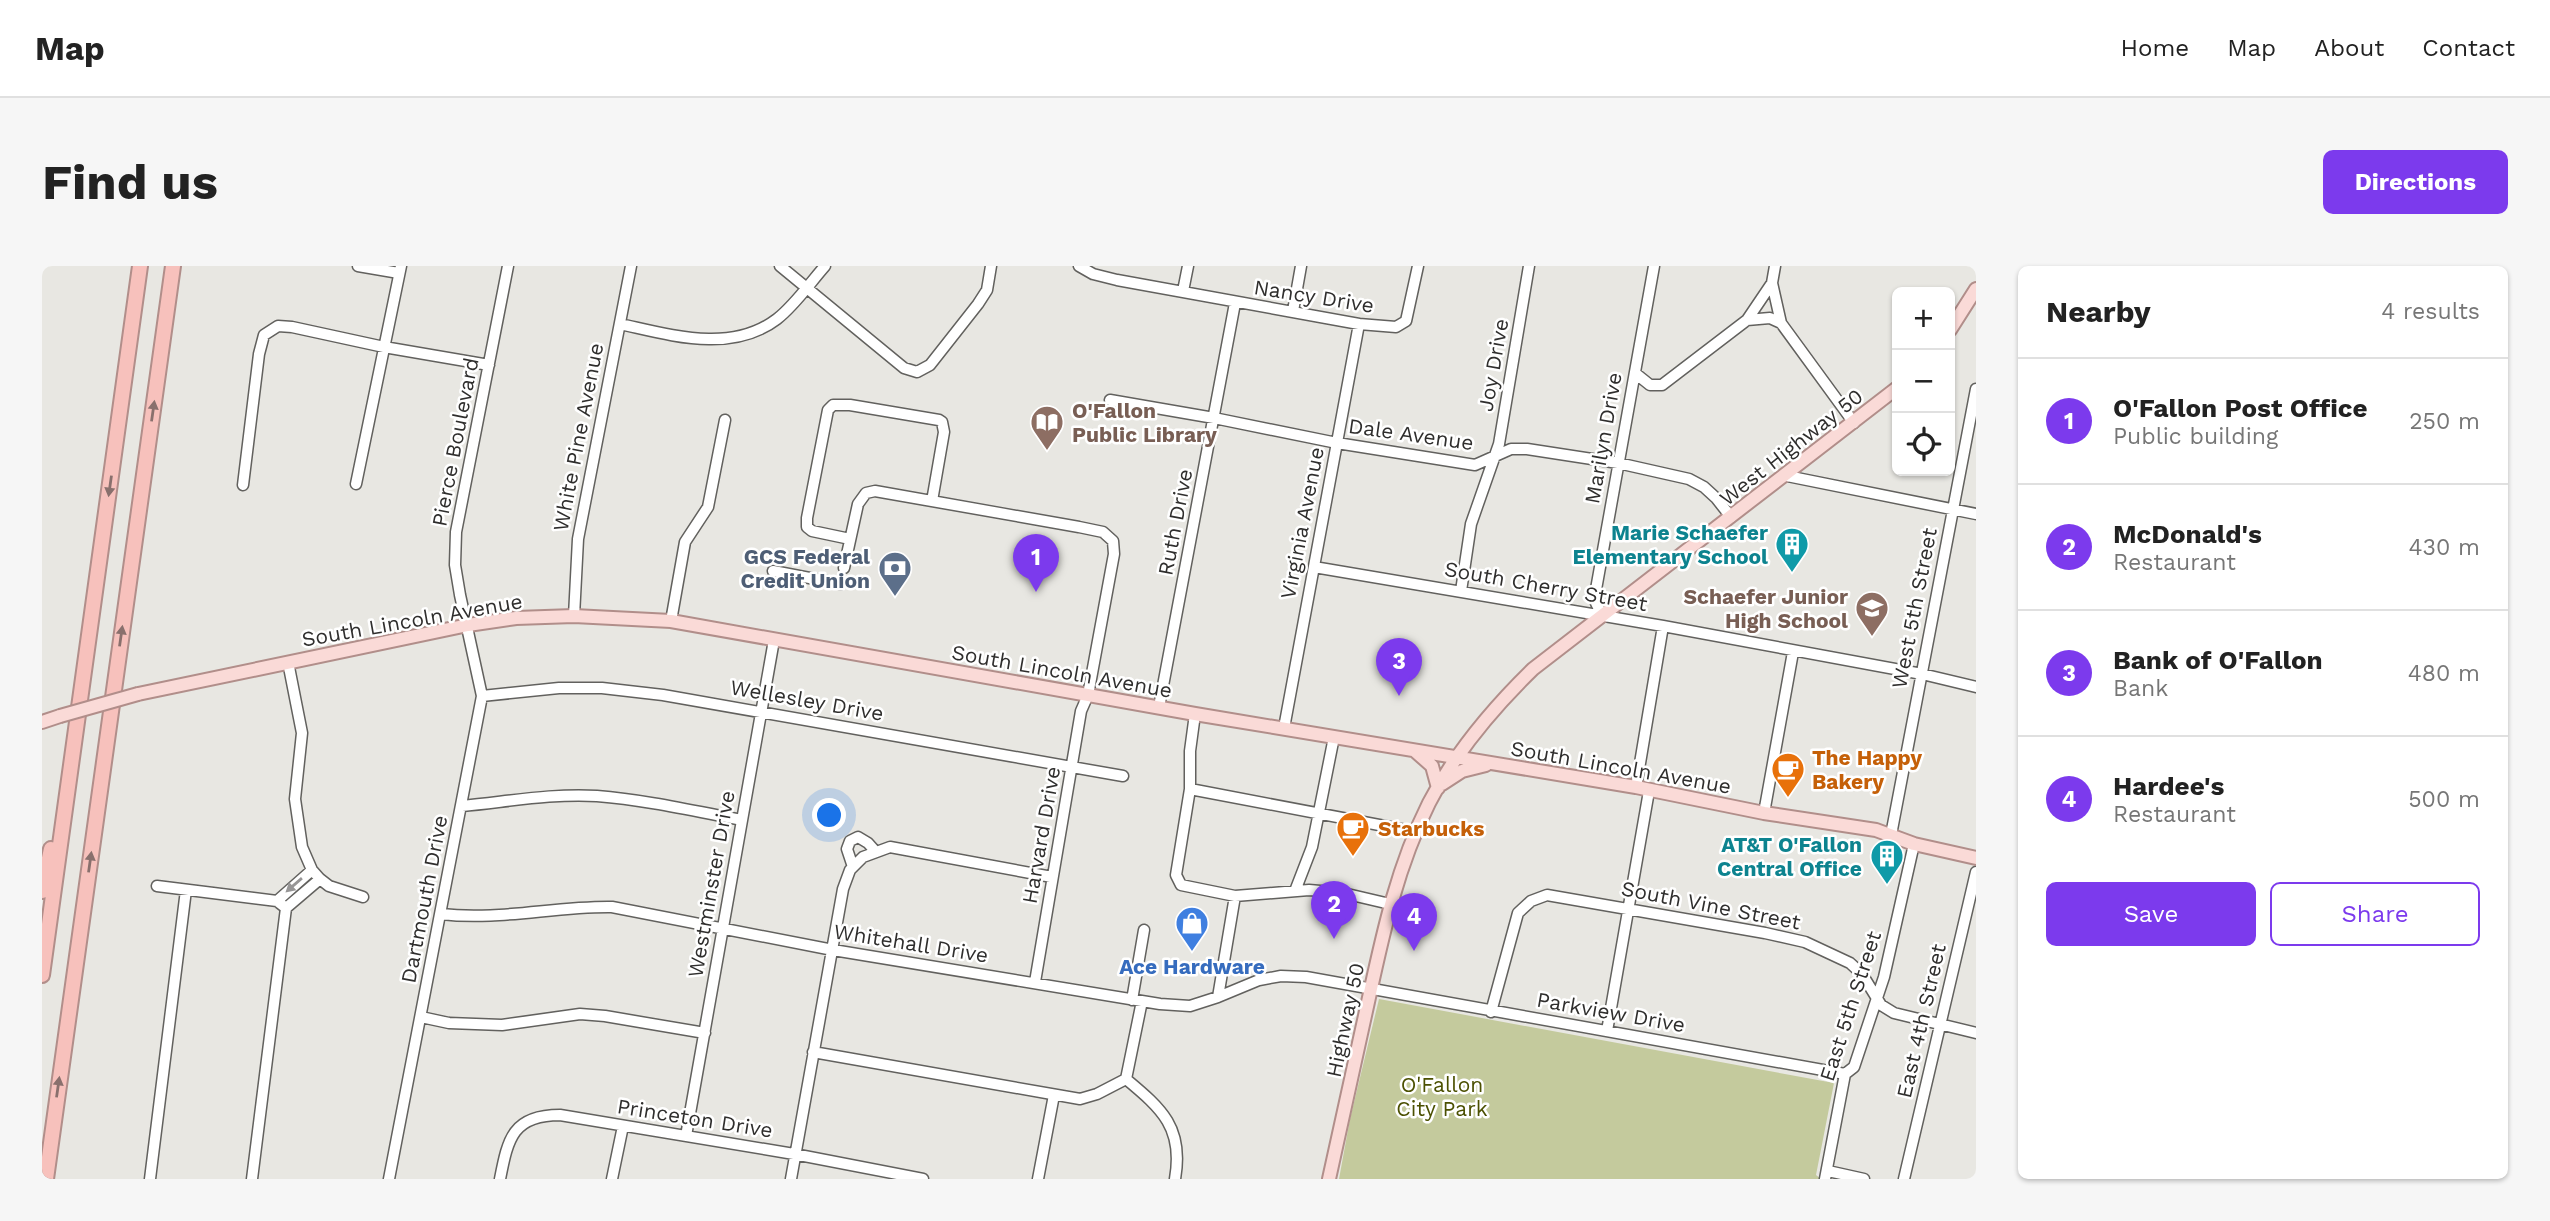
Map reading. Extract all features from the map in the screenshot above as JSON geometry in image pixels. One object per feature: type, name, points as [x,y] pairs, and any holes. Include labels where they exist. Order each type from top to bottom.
[{"type":"highway","points":[[42,975],[141,266]]},
{"type":"highway","points":[[46,1179],[173,266]]},
{"type":"highway","points":[[42,891],[68,776]]},
{"type":"main road","points":[[1955,322],[1976,289]]},
{"type":"main road","name":"West Highway 50","points":[[1457,757],[1485,720],[1518,684],[1602,615],[1892,392]]},
{"type":"main road","name":"South Lincoln Avenue","points":[[42,722],[138,694],[468,625],[516,618],[573,616],[671,621],[1643,789],[1764,813],[1876,830],[1914,844],[1976,859]]},
{"type":"main road","points":[[1413,750],[1432,766],[1438,788],[1462,771],[1497,764]]},
{"type":"main road","name":"Highway 50","points":[[1329,1179],[1390,904],[1416,832],[1457,757]]},
{"type":"street","points":[[356,484],[400,270],[358,266]]},
{"type":"street","name":"Pierce Boulevard","points":[[468,625],[455,565],[456,532],[508,266]]},
{"type":"street","name":"White Pine Avenue","points":[[573,616],[578,539],[631,266]]},
{"type":"street","points":[[780,266],[904,368],[917,372],[930,365],[978,304],[987,290],[991,266]]},
{"type":"street","points":[[620,324],[697,339],[749,334],[780,317],[825,266]]},
{"type":"street","name":"Nancy Drive","points":[[1079,266],[1093,274],[1117,280],[1235,303],[1359,324],[1396,327],[1406,321],[1418,266]]},
{"type":"street","points":[[1183,291],[1188,266]]},
{"type":"street","points":[[1293,311],[1301,266]]},
{"type":"street","name":"Joy Drive","points":[[1461,591],[1471,524],[1499,444],[1529,266]]},
{"type":"street","name":"Marilyn Drive","points":[[1602,615],[1595,595],[1654,266]]},
{"type":"street","points":[[1775,266],[1772,283],[1781,323],[1854,423]]},
{"type":"street","points":[[1634,373],[1650,385],[1662,385],[1747,320],[1772,283]]},
{"type":"street","name":"Ruth Drive","points":[[1159,707],[1235,303]]},
{"type":"street","points":[[1747,320],[1770,318],[1781,323]]},
{"type":"street","name":"Virginia Avenue","points":[[1284,729],[1359,324]]},
{"type":"street","points":[[243,485],[261,341],[267,331],[278,326],[292,327],[384,347],[489,365]]},
{"type":"street","name":"West 5th Street","points":[[1891,835],[1976,389]]},
{"type":"street","name":"Dale Avenue","points":[[1110,400],[1337,443],[1475,465],[1511,449],[1618,463],[1689,479],[1704,487],[1731,517]]},
{"type":"street","points":[[844,568],[858,504],[866,493],[875,491],[932,501],[944,432],[942,422],[850,405],[833,405],[828,410],[807,527],[812,531],[850,539]]},
{"type":"street","points":[[671,621],[685,542],[708,507],[725,420]]},
{"type":"street","points":[[1787,475],[1976,514]]},
{"type":"street","name":"Harvard Drive","points":[[932,501],[1095,530],[1109,536],[1113,541],[1114,554],[1082,711],[1035,982]]},
{"type":"street","name":"South Cherry Street","points":[[1314,567],[1663,626],[1922,674],[1976,687]]},
{"type":"street","points":[[773,571],[841,584]]},
{"type":"street","name":"Dartmouth Drive","points":[[389,1179],[482,695],[468,625]]},
{"type":"street","points":[[1607,1031],[1630,909],[1663,626]]},
{"type":"street","name":"Westminster Drive","points":[[686,1136],[774,640]]},
{"type":"street","points":[[1764,813],[1793,652]]},
{"type":"street","points":[[288,662],[302,733],[295,799],[302,847],[312,870],[320,880],[329,886],[363,897]]},
{"type":"street","name":"Wellesley Drive","points":[[482,695],[559,688],[602,688],[663,695],[761,710],[1123,776]]},
{"type":"street","points":[[1195,713],[1189,751],[1189,789],[1177,875],[1181,884],[1235,896],[1295,891],[1343,893],[1390,904]]},
{"type":"street","points":[[1295,891],[1312,847],[1334,737]]},
{"type":"street","points":[[1189,789],[1416,832]]},
{"type":"street","points":[[462,806],[595,796],[742,820]]},
{"type":"street","points":[[853,867],[846,849],[850,841],[858,837],[876,852]]},
{"type":"street","name":"East 5th Street","points":[[1826,1175],[1845,1074],[1854,1067],[1884,977],[1914,844]]},
{"type":"street","points":[[791,1179],[843,889],[853,867],[863,857],[890,847],[1052,877]]},
{"type":"street","points":[[277,901],[312,870]]},
{"type":"street","name":"East 4th Street","points":[[1904,1179],[1976,872]]},
{"type":"street","points":[[252,1179],[286,908],[320,880]]},
{"type":"street","points":[[157,886],[277,901],[286,908]]},
{"type":"street","points":[[149,1179],[186,890]]},
{"type":"street","name":"South Vine Street","points":[[1491,1012],[1518,913],[1531,901],[1547,895],[1805,942],[1850,963],[1862,974],[1881,1005],[1894,1013],[1976,1033]]},
{"type":"street","points":[[1218,997],[1235,896]]},
{"type":"street","name":"Whitehall Drive","points":[[441,914],[472,918],[578,906],[612,907],[833,950],[1137,1000],[1190,1006],[1259,980],[1281,976],[1306,977],[1371,988]]},
{"type":"street","points":[[1126,1079],[1144,930]]},
{"type":"street","name":"Parkview Drive","points":[[1371,988],[1491,1012],[1845,1074]]},
{"type":"street","points":[[421,1017],[449,1023],[502,1025],[580,1014],[705,1033]]},
{"type":"street","points":[[813,1052],[1080,1099],[1113,1087],[1126,1079]]},
{"type":"street","points":[[1126,1079],[1158,1107],[1171,1126],[1178,1148],[1175,1179]]},
{"type":"street","points":[[1038,1179],[1054,1095]]},
{"type":"street","name":"Princeton Drive","points":[[500,1179],[511,1136],[524,1122],[532,1117],[561,1115],[794,1154],[923,1179]]},
{"type":"street","points":[[612,1179],[623,1126]]},
{"type":"street","points":[[1826,1175],[1864,1179]]},
{"type":"green space","name":"O'Fallon City Park","points":[[1379,999],[1834,1083],[1816,1175],[1821,1179],[1339,1179],[1350,1119]]},
{"type":"place","name":"O'Fallon Public Library","points":[[1047,452]]},
{"type":"place","name":"Marie Schaefer Elementary School","points":[[1792,574]]},
{"type":"place","name":"O'Fallon Post Office","points":[[1036,592]]},
{"type":"place","name":"GCS Federal Credit Union","points":[[895,598]]},
{"type":"place","name":"Schaefer Junior High School","points":[[1872,638]]},
{"type":"place","name":"Bank of O'Fallon","points":[[1399,696]]},
{"type":"place","name":"The Happy Bakery","points":[[1788,799]]},
{"type":"place","name":"Starbucks","points":[[1353,858]]},
{"type":"place","name":"AT&T O'Fallon Central Office","points":[[1887,886]]},
{"type":"place","name":"McDonald's","points":[[1334,939]]},
{"type":"place","name":"Hardee's","points":[[1414,951]]},
{"type":"place","name":"Ace Hardware","points":[[1192,953]]}]
